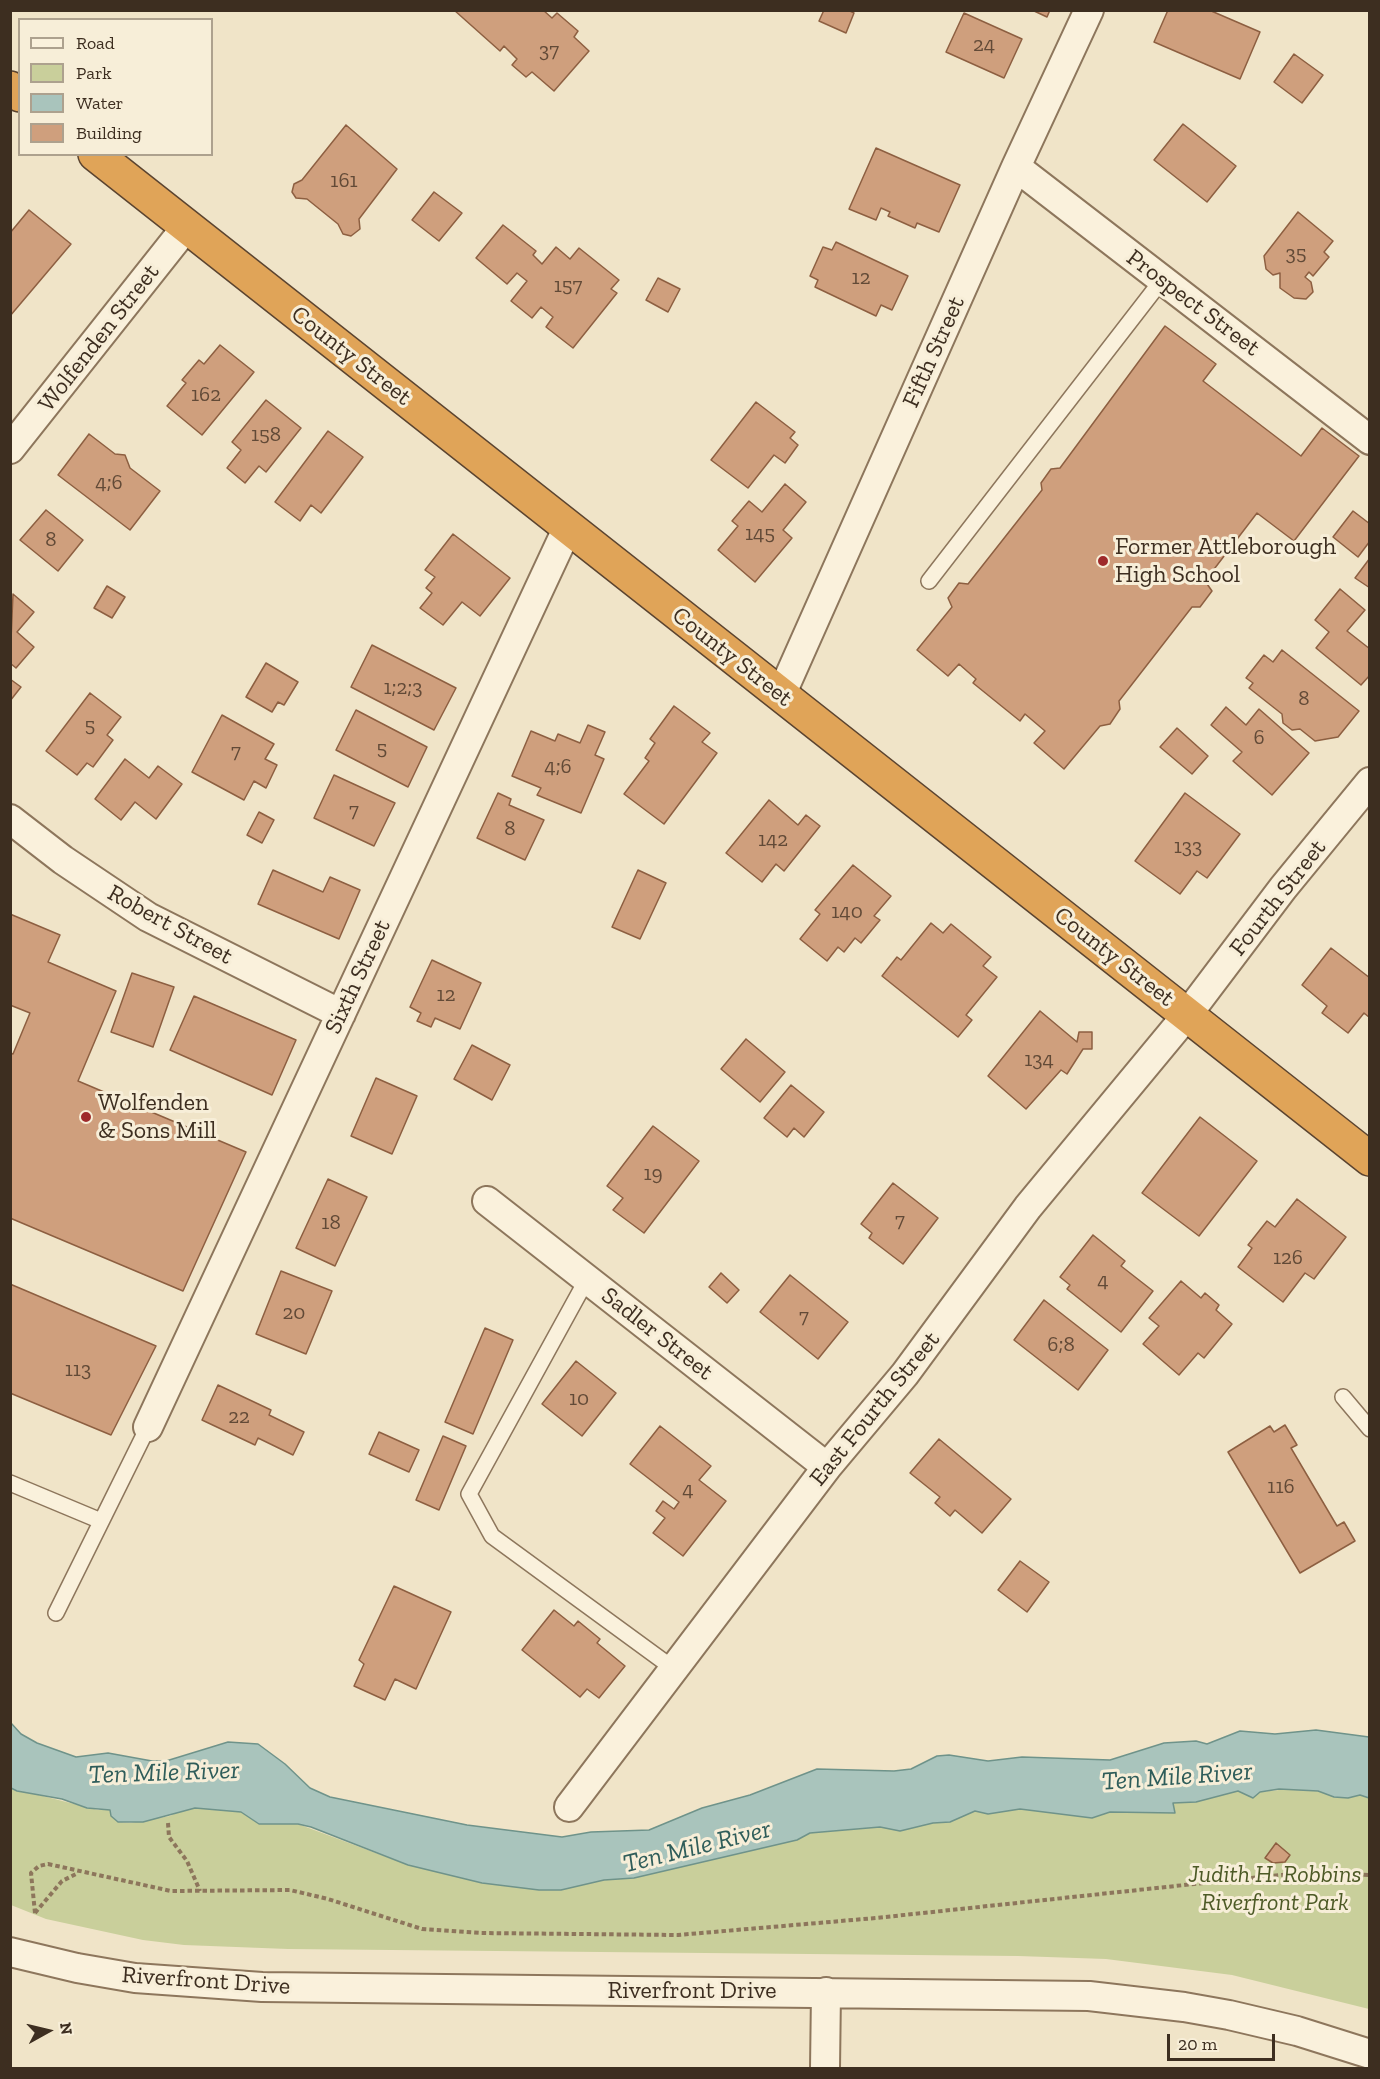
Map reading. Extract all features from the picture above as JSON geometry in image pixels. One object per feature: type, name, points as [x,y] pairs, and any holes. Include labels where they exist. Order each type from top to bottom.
[{"type":"highway","name":"County Street","points":[[98,156],[1370,1159]]},
{"type":"street","name":"Fifth Street","points":[[781,695],[1016,167],[1089,10]]},
{"type":"street","name":"Prospect Street","points":[[1016,167],[1161,280],[1280,368],[1370,440]]},
{"type":"street","name":"Wolfenden Street","points":[[10,449],[187,226]]},
{"type":"street","name":"Sixth Street","points":[[148,1427],[568,527]]},
{"type":"street","name":"Fourth Street","points":[[1187,1015],[1283,888],[1370,782]]},
{"type":"street","name":"Robert Street","points":[[10,819],[63,860],[138,911],[341,1014]]},
{"type":"street","name":"East Fourth Street","points":[[568,1807],[827,1467],[905,1374],[1028,1207],[1187,1015]]},
{"type":"street","name":"Sadler Street","points":[[487,1201],[827,1467]]},
{"type":"street","name":"Riverfront Drive","points":[[10,1952],[106,1974],[191,1984],[552,1991],[1061,1995],[1184,2007],[1275,2025],[1370,2054]]},
{"type":"street","points":[[825,2068],[826,1992]]},
{"type":"lane","points":[[929,581],[1161,280]]},
{"type":"lane","points":[[587,1279],[469,1494],[492,1536],[674,1669]]},
{"type":"lane","points":[[1343,1397],[1370,1429]]},
{"type":"lane","points":[[56,1613],[148,1427]]},
{"type":"lane","points":[[10,1483],[101,1521]]},
{"type":"path","points":[[168,1823],[169,1837],[188,1861],[200,1891]]},
{"type":"path","points":[[87,1874],[68,1876],[34,1913],[31,1873],[39,1866],[48,1864],[152,1888],[200,1891],[290,1890],[328,1899],[422,1929],[481,1933],[678,1935],[876,1918],[1269,1876],[1309,1873],[1370,1875]]},
{"type":"green space","name":"Judith H. Robbins Riverfront Park","points":[[11,1788],[98,1810],[110,1810],[111,1816],[118,1822],[130,1823],[170,1816],[182,1810],[195,1808],[241,1812],[259,1824],[298,1824],[408,1865],[482,1883],[507,1886],[583,1885],[604,1880],[634,1878],[797,1840],[810,1833],[880,1827],[900,1831],[933,1823],[950,1822],[975,1811],[988,1813],[1020,1809],[1092,1817],[1110,1812],[1174,1813],[1173,1803],[1196,1802],[1238,1791],[1260,1792],[1298,1788],[1318,1791],[1334,1797],[1347,1798],[1360,1795],[1369,1798],[1369,2009],[1232,1975],[1106,1959],[1018,1956],[288,1949],[184,1945],[143,1940],[46,1919],[11,1905]]},
{"type":"water","name":"Ten Mile River","points":[[11,1723],[21,1734],[37,1743],[76,1757],[108,1753],[152,1761],[166,1761],[228,1742],[258,1744],[285,1764],[310,1788],[330,1797],[467,1825],[562,1837],[591,1832],[649,1830],[702,1808],[750,1795],[817,1769],[894,1771],[911,1769],[937,1756],[949,1755],[988,1761],[1022,1757],[1110,1760],[1164,1743],[1196,1741],[1207,1744],[1240,1731],[1275,1734],[1316,1730],[1369,1737],[1369,1798],[1360,1795],[1348,1798],[1334,1797],[1318,1791],[1279,1789],[1260,1792],[1253,1798],[1238,1791],[1196,1802],[1173,1803],[1175,1813],[1110,1812],[1092,1818],[1020,1809],[988,1814],[975,1811],[950,1822],[933,1823],[900,1831],[880,1827],[810,1833],[797,1840],[634,1878],[604,1880],[561,1890],[539,1890],[482,1883],[408,1865],[311,1827],[298,1824],[259,1824],[241,1812],[195,1808],[143,1822],[118,1822],[111,1816],[110,1810],[87,1808],[62,1799],[17,1791],[11,1788]]},
{"type":"building","points":[[454,10],[543,10],[552,18],[557,13],[578,31],[574,37],[589,51],[554,91],[532,72],[526,77],[512,65],[517,59],[504,46],[500,51]]},
{"type":"building","points":[[824,10],[848,10],[854,13],[846,33],[819,21]]},
{"type":"building","points":[[1032,10],[1050,10],[1047,17]]},
{"type":"building","points":[[1168,10],[1209,10],[1260,32],[1240,79],[1154,42]]},
{"type":"building","points":[[964,13],[1022,39],[1004,78],[946,52]]},
{"type":"building","points":[[1294,54],[1323,75],[1302,103],[1274,82]]},
{"type":"building","points":[[1183,124],[1236,166],[1207,202],[1154,160]]},
{"type":"building","points":[[346,125],[397,169],[359,219],[360,229],[351,236],[343,234],[338,224],[307,199],[296,198],[292,192],[294,184],[302,180]]},
{"type":"building","points":[[876,148],[960,185],[939,232],[917,223],[915,228],[888,216],[890,212],[881,208],[876,220],[849,209]]},
{"type":"building","points":[[434,192],[462,213],[439,241],[412,220]]},
{"type":"building","points":[[29,210],[71,244],[10,316],[10,233]]},
{"type":"building","points":[[1298,212],[1333,241],[1324,252],[1329,257],[1313,276],[1309,272],[1305,277],[1311,282],[1313,292],[1306,299],[1294,298],[1280,288],[1280,273],[1273,275],[1266,269],[1264,256]]},
{"type":"building","points":[[503,225],[536,251],[533,255],[542,264],[556,247],[570,259],[579,248],[619,280],[611,289],[617,293],[573,348],[546,327],[553,317],[541,307],[532,318],[511,301],[527,281],[517,273],[507,284],[476,258]]},
{"type":"building","points":[[836,242],[908,276],[892,310],[881,305],[876,316],[815,287],[818,280],[810,276],[823,247],[832,250]]},
{"type":"building","points":[[658,278],[680,289],[668,312],[646,300]]},
{"type":"building","name":"Former Attleborough High School","points":[[1165,326],[1216,364],[1203,381],[1301,456],[1322,428],[1359,456],[1294,541],[1257,513],[1205,581],[1212,591],[1200,607],[1192,607],[1119,701],[1120,709],[1110,724],[1100,726],[1064,769],[1034,743],[1045,731],[1025,714],[1020,721],[973,683],[976,679],[959,664],[948,676],[917,650],[952,607],[948,598],[959,583],[968,584],[1042,490],[1041,483],[1051,469],[1060,468]]},
{"type":"building","points":[[220,345],[254,372],[202,435],[167,406],[186,383],[182,380],[199,360],[204,364]]},
{"type":"building","points":[[266,400],[301,428],[266,472],[259,466],[245,483],[227,468],[241,450],[232,442]]},
{"type":"building","points":[[756,402],[795,432],[790,438],[798,445],[785,463],[774,455],[748,488],[711,460]]},
{"type":"building","points":[[328,431],[363,457],[321,513],[311,505],[300,521],[275,502]]},
{"type":"building","points":[[89,434],[115,454],[125,455],[130,468],[160,491],[130,530],[58,475]]},
{"type":"building","points":[[785,484],[806,502],[783,530],[792,538],[755,582],[718,550],[738,526],[732,521],[749,501],[762,512]]},
{"type":"building","points":[[46,510],[83,540],[58,571],[20,540]]},
{"type":"building","points":[[1353,511],[1370,524],[1370,541],[1358,557],[1333,537]]},
{"type":"building","points":[[453,534],[510,578],[480,616],[462,602],[443,625],[420,608],[432,593],[426,588],[435,577],[425,570]]},
{"type":"building","points":[[1370,558],[1370,588],[1355,578]]},
{"type":"building","points":[[107,586],[125,597],[112,618],[94,608]]},
{"type":"building","points":[[1340,589],[1365,610],[1347,631],[1370,649],[1370,675],[1361,685],[1316,648],[1329,632],[1315,620]]},
{"type":"building","points":[[13,594],[34,612],[17,632],[34,647],[16,668],[10,663]]},
{"type":"building","points":[[372,645],[456,688],[434,730],[351,687]]},
{"type":"building","points":[[1282,650],[1359,711],[1338,737],[1315,741],[1300,729],[1292,730],[1283,723],[1282,714],[1249,688],[1253,683],[1246,678],[1264,655],[1273,662]]},
{"type":"building","points":[[266,663],[298,682],[284,705],[278,702],[272,712],[246,697]]},
{"type":"building","points":[[10,679],[21,687],[10,701]]},
{"type":"building","points":[[90,693],[121,717],[107,735],[113,740],[93,767],[87,763],[77,775],[46,751]]},
{"type":"building","points":[[674,706],[710,733],[702,742],[717,753],[664,824],[624,794],[649,761],[645,758],[655,743],[650,739]]},
{"type":"building","points":[[1226,707],[1246,725],[1259,709],[1309,753],[1272,795],[1233,761],[1242,752],[1211,725]]},
{"type":"building","points":[[356,710],[427,747],[408,787],[336,750]]},
{"type":"building","points":[[222,715],[274,744],[265,759],[277,765],[266,788],[254,781],[244,800],[192,772]]},
{"type":"building","points":[[588,725],[605,732],[595,755],[604,759],[581,813],[537,795],[541,788],[512,776],[531,731],[555,741],[558,734],[580,743]]},
{"type":"building","points":[[1177,728],[1208,756],[1192,774],[1160,747]]},
{"type":"building","points":[[125,759],[149,778],[158,766],[182,784],[156,819],[135,802],[121,820],[95,799]]},
{"type":"building","points":[[334,775],[395,803],[374,846],[314,818]]},
{"type":"building","points":[[498,793],[511,799],[509,805],[544,820],[525,860],[477,838]]},
{"type":"building","points":[[1185,793],[1240,834],[1207,878],[1197,871],[1180,894],[1135,861]]},
{"type":"building","points":[[769,800],[798,825],[806,815],[820,826],[784,871],[776,864],[762,882],[726,853]]},
{"type":"building","points":[[259,812],[274,820],[262,843],[247,835]]},
{"type":"building","points":[[853,865],[891,896],[874,916],[880,920],[861,943],[855,938],[844,952],[838,947],[827,961],[800,939],[820,914],[815,910]]},
{"type":"building","points":[[273,870],[323,892],[330,877],[360,890],[339,939],[258,904]]},
{"type":"building","points":[[638,870],[666,883],[640,939],[612,927]]},
{"type":"building","name":"Wolfenden & Sons Mill","points":[[10,914],[60,935],[48,962],[116,991],[78,1081],[246,1152],[183,1291],[10,1218],[10,1053],[13,1054],[30,1013],[10,1005]]},
{"type":"building","points":[[931,923],[943,933],[951,924],[991,957],[983,966],[997,977],[966,1015],[972,1020],[958,1037],[882,976],[897,957],[901,960]]},
{"type":"building","points":[[1331,948],[1370,978],[1370,1018],[1364,1013],[1348,1033],[1322,1013],[1327,1006],[1302,985]]},
{"type":"building","points":[[432,960],[481,983],[460,1029],[435,1018],[431,1027],[417,1021],[421,1013],[410,1007]]},
{"type":"building","points":[[132,973],[174,987],[153,1047],[111,1032]]},
{"type":"building","points":[[194,996],[296,1040],[272,1095],[170,1050]]},
{"type":"building","points":[[1040,1011],[1077,1042],[1079,1032],[1092,1032],[1092,1049],[1083,1049],[1067,1074],[1061,1070],[1026,1109],[988,1076]]},
{"type":"building","points":[[746,1039],[785,1072],[760,1102],[721,1069]]},
{"type":"building","points":[[472,1045],[510,1065],[492,1100],[454,1079]]},
{"type":"building","points":[[376,1078],[417,1096],[392,1154],[351,1136]]},
{"type":"building","points":[[791,1085],[824,1112],[804,1137],[794,1128],[787,1137],[764,1118]]},
{"type":"building","points":[[1200,1117],[1257,1161],[1199,1236],[1142,1193]]},
{"type":"building","points":[[653,1126],[699,1161],[644,1233],[613,1210],[623,1198],[607,1186]]},
{"type":"building","points":[[328,1179],[367,1197],[335,1266],[296,1248]]},
{"type":"building","points":[[893,1183],[938,1218],[903,1264],[869,1238],[872,1233],[861,1224]]},
{"type":"building","points":[[1297,1199],[1346,1237],[1314,1279],[1305,1273],[1283,1302],[1238,1267],[1252,1248],[1248,1245],[1267,1221],[1275,1227]]},
{"type":"building","points":[[1093,1235],[1125,1261],[1121,1266],[1153,1291],[1121,1332],[1067,1289],[1070,1285],[1060,1277]]},
{"type":"building","points":[[281,1271],[332,1291],[306,1354],[256,1334]]},
{"type":"building","points":[[721,1273],[739,1290],[727,1303],[709,1287]]},
{"type":"building","points":[[790,1275],[848,1322],[818,1359],[760,1312]]},
{"type":"building","points":[[1181,1281],[1201,1298],[1205,1293],[1219,1305],[1216,1310],[1232,1324],[1204,1358],[1198,1353],[1179,1375],[1143,1344],[1159,1326],[1149,1318]]},
{"type":"building","points":[[10,1284],[156,1346],[111,1435],[10,1393]]},
{"type":"building","points":[[1044,1300],[1108,1350],[1078,1390],[1014,1340]]},
{"type":"building","points":[[485,1328],[513,1340],[473,1434],[445,1422]]},
{"type":"building","points":[[576,1361],[616,1393],[582,1436],[542,1404]]},
{"type":"building","points":[[218,1385],[271,1410],[269,1415],[304,1432],[293,1455],[258,1438],[255,1445],[202,1420]]},
{"type":"building","points":[[1285,1425],[1297,1445],[1291,1448],[1337,1526],[1344,1522],[1355,1541],[1300,1573],[1228,1452],[1270,1426],[1274,1432]]},
{"type":"building","points":[[660,1426],[711,1466],[699,1480],[726,1501],[683,1556],[653,1533],[665,1518],[656,1511],[663,1501],[674,1509],[679,1502],[630,1464]]},
{"type":"building","points":[[379,1432],[419,1450],[409,1472],[369,1454]]},
{"type":"building","points":[[443,1436],[466,1446],[439,1510],[416,1500]]},
{"type":"building","points":[[939,1439],[1011,1499],[982,1533],[955,1510],[950,1516],[935,1503],[940,1497],[910,1473]]},
{"type":"building","points":[[1020,1561],[1049,1582],[1027,1612],[998,1590]]},
{"type":"building","points":[[394,1586],[451,1612],[416,1689],[395,1679],[385,1700],[354,1686],[364,1664],[359,1660]]},
{"type":"building","points":[[554,1610],[574,1626],[578,1621],[600,1639],[597,1643],[625,1666],[599,1698],[587,1689],[580,1697],[522,1650]]},
{"type":"building","points":[[1276,1843],[1290,1855],[1285,1862],[1273,1863],[1265,1858]]},
{"type":"place","name":"Former Attleborough High School","points":[[1103,561]]},
{"type":"place","name":"Wolfenden & Sons Mill","points":[[86,1117]]}]
